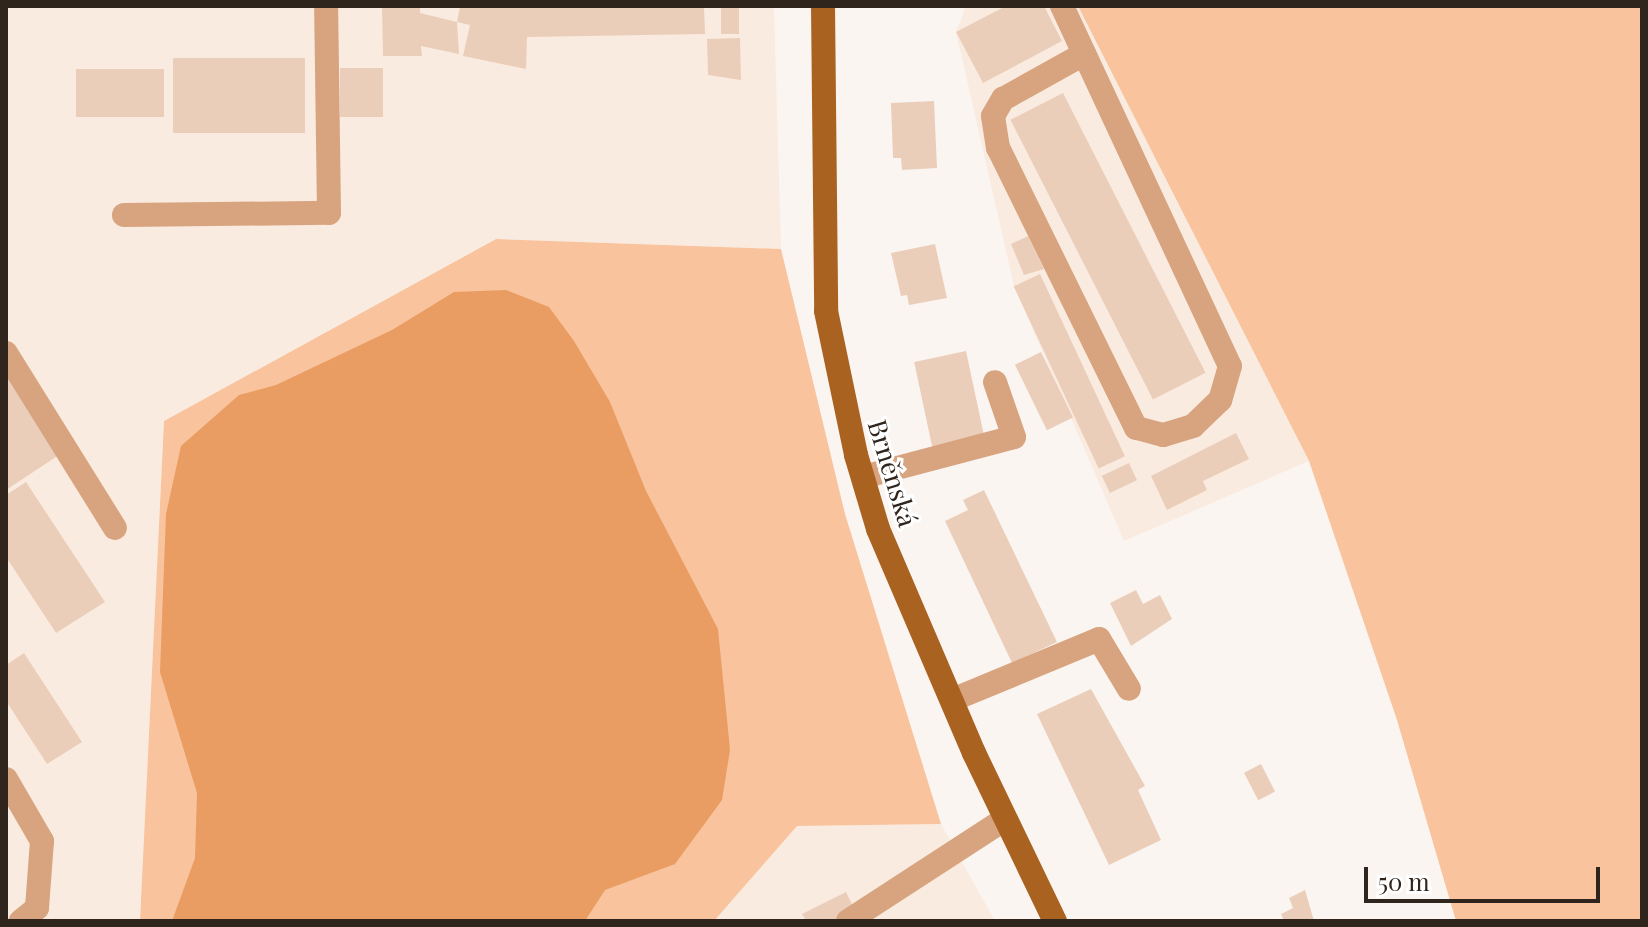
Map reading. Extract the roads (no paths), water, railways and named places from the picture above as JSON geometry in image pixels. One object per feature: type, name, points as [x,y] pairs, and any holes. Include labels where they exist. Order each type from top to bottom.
[{"type":"main road","name":"Brněnská","points":[[823,6],[826,311],[863,477],[952,700],[1055,921]]},
{"type":"lane","points":[[124,215],[329,213],[326,6]]},
{"type":"lane","points":[[1062,6],[1230,366],[1220,400],[1193,426],[1163,435],[1136,428],[998,148],[993,116],[1003,99],[1084,54]]},
{"type":"lane","points":[[6,353],[115,528]]},
{"type":"lane","points":[[863,477],[1014,437],[995,382]]},
{"type":"lane","points":[[952,700],[1099,639],[1129,689]]},
{"type":"lane","points":[[6,779],[42,841],[37,908],[21,921]]},
{"type":"lane","points":[[848,921],[889,911],[1005,819]]}]
